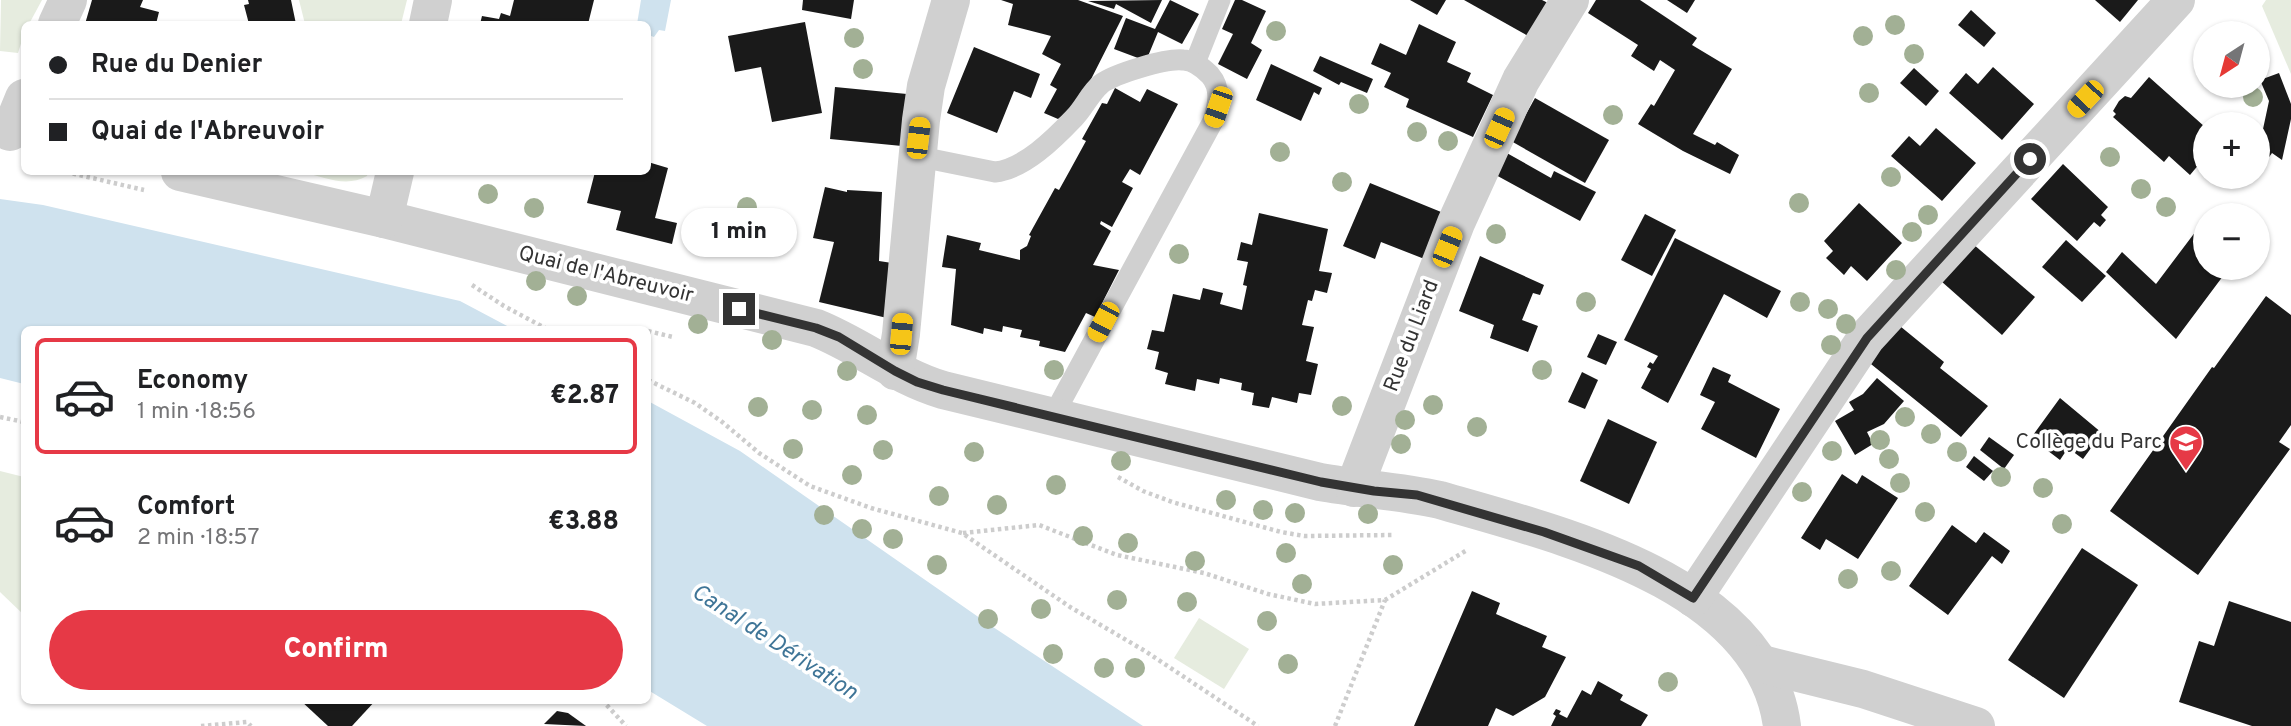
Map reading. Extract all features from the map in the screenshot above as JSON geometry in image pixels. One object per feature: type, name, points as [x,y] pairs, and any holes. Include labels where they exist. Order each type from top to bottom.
[{"type":"street","points":[[58,21],[68,0]]},
{"type":"street","points":[[429,21],[433,0]]},
{"type":"street","points":[[895,371],[901,334],[916,156],[926,86],[951,0]]},
{"type":"street","name":"Rue du Liard","points":[[1354,488],[1461,211],[1521,80],[1570,0]]},
{"type":"street","points":[[1693,598],[1867,338],[2176,0]]},
{"type":"street","name":"Quai de l'Abreuvoir","points":[[193,175],[384,219],[816,328],[839,337],[917,382],[943,390],[1354,488],[1417,495],[1544,532],[1639,566],[1693,598],[1739,638],[1762,664],[1774,691],[1782,726]]},
{"type":"street","points":[[384,219],[394,175]]},
{"type":"street","points":[[1762,664],[1863,689],[1976,726]]},
{"type":"lane","points":[[1195,63],[1220,0]]},
{"type":"lane","points":[[916,156],[995,172],[1007,171],[1018,167],[1032,156],[1074,118],[1098,86],[1108,79],[1168,61],[1183,60],[1195,63],[1215,81],[1219,93],[1213,121],[1053,416]]},
{"type":"path","points":[[470,284],[541,326]]},
{"type":"path","points":[[651,381],[695,403],[759,453],[810,486],[871,508],[962,533],[1070,607],[1145,651],[1258,726]]},
{"type":"path","points":[[0,417],[21,421]]},
{"type":"path","points":[[962,533],[1039,525],[1117,555],[1204,573],[1296,601],[1315,604],[1385,600],[1475,546]]},
{"type":"path","points":[[1335,726],[1385,600]]},
{"type":"path","points":[[606,704],[626,726]]},
{"type":"path","points":[[201,726],[247,722],[251,726]]},
{"type":"shaded area","points":[[1,0],[42,0],[31,21],[21,21],[21,44],[18,53],[0,51]]},
{"type":"shaded area","points":[[299,0],[407,0],[402,21],[304,21]]},
{"type":"shaded area","points":[[2266,0],[2291,0],[2291,74],[2270,21],[2262,6]]},
{"type":"shaded area","points":[[313,175],[367,175],[351,181]]},
{"type":"shaded area","points":[[0,471],[21,476],[21,612],[0,592]]},
{"type":"shaded area","points":[[1199,618],[1249,649],[1224,689],[1174,658]]},
{"type":"water","points":[[641,0],[671,0],[665,31],[659,30],[654,37],[651,36],[651,21],[638,21]]},
{"type":"water","points":[[0,199],[43,205],[460,301],[507,326],[21,326],[21,383],[0,378]]},
{"type":"water","name":"Canal de Dérivation","points":[[651,403],[740,451],[987,623],[1143,726],[707,726],[651,692]]},
{"type":"building","points":[[92,0],[143,0],[140,7],[159,12],[157,21],[86,21]]},
{"type":"building","points":[[248,0],[291,0],[295,21],[248,21],[244,5],[249,4]]},
{"type":"building","points":[[514,0],[594,0],[589,21],[481,21],[482,16],[499,19],[501,13],[510,16]]},
{"type":"building","points":[[803,0],[854,0],[851,19],[802,10]]},
{"type":"building","points":[[1001,0],[1078,0],[1123,16],[1079,103],[1058,119],[1044,113],[1057,89],[1050,85],[1061,64],[1042,54],[1051,36],[1008,25],[1013,4]]},
{"type":"building","points":[[1162,0],[1151,23],[1116,4],[1114,9],[1088,1]]},
{"type":"building","points":[[1170,0],[1199,14],[1182,44],[1158,32],[1146,61],[1114,49],[1126,18],[1155,29]]},
{"type":"building","points":[[1235,0],[1242,0],[1266,11],[1251,43],[1262,50],[1247,79],[1218,64],[1233,34],[1222,29]]},
{"type":"building","points":[[1410,0],[1446,0],[1437,15]]},
{"type":"building","points":[[1464,0],[1542,0],[1548,3],[1530,37]]},
{"type":"building","points":[[1596,0],[1640,0],[1697,38],[1692,45],[1732,69],[1693,134],[1715,145],[1717,142],[1739,155],[1730,174],[1683,151],[1638,124],[1651,104],[1654,106],[1675,70],[1660,60],[1654,71],[1631,56],[1638,45],[1588,13]]},
{"type":"building","points":[[1667,0],[1695,0],[1687,13]]},
{"type":"building","points":[[2095,0],[2138,0],[2120,22]]},
{"type":"building","points":[[1971,10],[1996,33],[1984,47],[1958,25]]},
{"type":"building","points":[[805,22],[822,113],[772,122],[761,67],[735,72],[728,36]]},
{"type":"building","points":[[1419,24],[1456,42],[1447,62],[1471,73],[1467,82],[1493,95],[1473,137],[1406,107],[1409,99],[1384,87],[1391,73],[1371,64],[1380,43],[1406,55]]},
{"type":"building","points":[[974,47],[1040,74],[1031,98],[1014,91],[997,133],[947,113]]},
{"type":"building","points":[[1320,56],[1373,79],[1367,93],[1341,82],[1339,85],[1313,71]]},
{"type":"building","points":[[1271,64],[1322,88],[1319,95],[1314,92],[1301,121],[1256,100]]},
{"type":"building","points":[[1993,67],[2034,104],[2002,140],[1949,93],[1966,73],[1978,84]]},
{"type":"building","points":[[1914,68],[1939,91],[1926,106],[1900,83]]},
{"type":"building","points":[[2279,73],[2291,104],[2291,119],[2282,160],[2272,153],[2270,156],[2270,112],[2267,112],[2270,76]]},
{"type":"building","points":[[2149,77],[2193,116],[2193,171],[2190,175],[2169,156],[2164,162],[2113,117],[2116,114],[2113,111],[2119,101],[2125,96],[2131,98]]},
{"type":"building","points":[[835,87],[907,94],[902,146],[830,139]]},
{"type":"building","points":[[1115,88],[1140,102],[1147,89],[1178,104],[1140,175],[1130,169],[1122,182],[1133,188],[1112,227],[1101,221],[1100,224],[1111,231],[1093,265],[1119,270],[1095,317],[1086,313],[1065,352],[1039,346],[1040,341],[1020,337],[1022,330],[1003,326],[1002,332],[984,328],[983,334],[951,325],[956,269],[942,267],[947,235],[981,243],[979,250],[1020,260],[1020,250],[1027,246],[1031,236],[1029,235],[1055,188],[1059,190],[1086,141],[1082,139],[1102,103],[1107,104]]},
{"type":"building","points":[[1535,98],[1609,140],[1585,183],[1511,141]]},
{"type":"building","points":[[1936,128],[1976,163],[1942,201],[1891,156],[1909,136],[1920,146]]},
{"type":"building","points":[[1505,152],[1551,178],[1554,171],[1596,192],[1580,221],[1494,174]]},
{"type":"building","points":[[651,163],[668,168],[655,218],[677,223],[672,244],[616,230],[621,211],[587,203],[594,175],[651,175]]},
{"type":"building","points":[[2063,164],[2108,207],[2101,215],[2106,220],[2100,227],[2094,222],[2077,241],[2031,199]]},
{"type":"building","points":[[1370,183],[1446,214],[1427,260],[1381,242],[1375,259],[1343,246]]},
{"type":"building","points":[[825,187],[847,192],[882,192],[879,261],[892,263],[887,318],[819,302],[834,242],[813,238]]},
{"type":"building","points":[[1859,203],[1902,243],[1867,281],[1851,266],[1844,275],[1826,258],[1833,251],[1824,241]]},
{"type":"building","points":[[1259,213],[1328,229],[1319,271],[1332,273],[1327,293],[1315,290],[1312,301],[1308,300],[1302,325],[1314,327],[1306,361],[1318,364],[1311,395],[1299,393],[1297,403],[1272,397],[1269,408],[1252,405],[1254,393],[1241,390],[1242,383],[1220,378],[1219,384],[1197,379],[1195,391],[1165,384],[1168,373],[1155,369],[1159,352],[1147,349],[1152,330],[1164,332],[1173,294],[1200,300],[1203,288],[1223,293],[1220,304],[1242,310],[1247,286],[1243,285],[1248,262],[1237,260],[1241,242],[1252,245]]},
{"type":"building","points":[[1645,214],[1676,230],[1652,276],[1621,260]]},
{"type":"building","points":[[2193,235],[2193,280],[2220,280],[2176,339],[2106,272],[2122,252],[2156,284]]},
{"type":"building","points":[[1675,238],[1781,291],[1767,318],[1724,294],[1668,403],[1641,388],[1651,369],[1647,367],[1650,362],[1653,364],[1658,356],[1624,340]]},
{"type":"building","points":[[2066,240],[2106,276],[2082,302],[2042,267]]},
{"type":"building","points":[[1973,244],[2035,297],[2002,335],[1941,281]]},
{"type":"building","points":[[1480,256],[1544,285],[1540,295],[1533,293],[1522,320],[1538,326],[1528,352],[1490,338],[1494,325],[1459,311]]},
{"type":"building","points":[[2266,296],[2291,315],[2291,425],[2279,442],[2290,449],[2198,575],[2110,511]]},
{"type":"building","points":[[1895,322],[1944,362],[1940,368],[1988,406],[1961,437],[1866,360]]},
{"type":"building","points":[[1598,334],[1617,342],[1606,365],[1587,357]]},
{"type":"building","points":[[1713,367],[1731,375],[1728,382],[1780,409],[1756,458],[1701,429],[1715,402],[1700,395]]},
{"type":"building","points":[[1582,372],[1598,380],[1585,409],[1568,402]]},
{"type":"building","points":[[1877,378],[1904,401],[1884,424],[1867,432],[1873,444],[1855,455],[1835,421],[1854,410],[1849,402],[1863,394]]},
{"type":"building","points":[[2060,398],[2102,433],[2083,459],[2068,448],[2060,460],[2031,438]]},
{"type":"building","points":[[1608,419],[1657,442],[1629,504],[1580,481]]},
{"type":"building","points":[[1989,437],[2014,455],[2004,469],[1980,450]]},
{"type":"building","points":[[1974,456],[1993,471],[1984,481],[1966,467]]},
{"type":"building","points":[[1842,474],[1857,484],[1862,475],[1898,498],[1858,559],[1826,539],[1820,550],[1801,538]]},
{"type":"building","points":[[1952,525],[1976,543],[1984,532],[2010,551],[2002,564],[1992,556],[1948,615],[1909,586]]},
{"type":"building","points":[[2082,548],[2138,585],[2064,698],[2008,660]]},
{"type":"building","points":[[1472,591],[1500,603],[1496,614],[1547,636],[1542,647],[1566,657],[1545,697],[1513,716],[1496,708],[1488,726],[1414,726]]},
{"type":"building","points":[[2229,601],[2291,622],[2291,726],[2252,726],[2179,702],[2199,641],[2214,646]]},
{"type":"building","points":[[1598,681],[1623,695],[1620,700],[1648,715],[1641,726],[1551,726],[1556,709],[1567,718],[1582,690],[1591,695]]},
{"type":"building","points":[[304,704],[372,704],[352,726],[328,726]]},
{"type":"building","points":[[557,711],[568,713],[586,726],[544,724]]},
{"type":"place","name":"Collège du Parc","points":[[2186,472]]},
{"type":"route","points":[[739,309],[816,328],[839,337],[895,371],[917,382],[943,390],[1321,482],[1417,495],[1475,510],[1606,552],[1639,566],[1693,598],[1867,338],[2030,159]]}]
